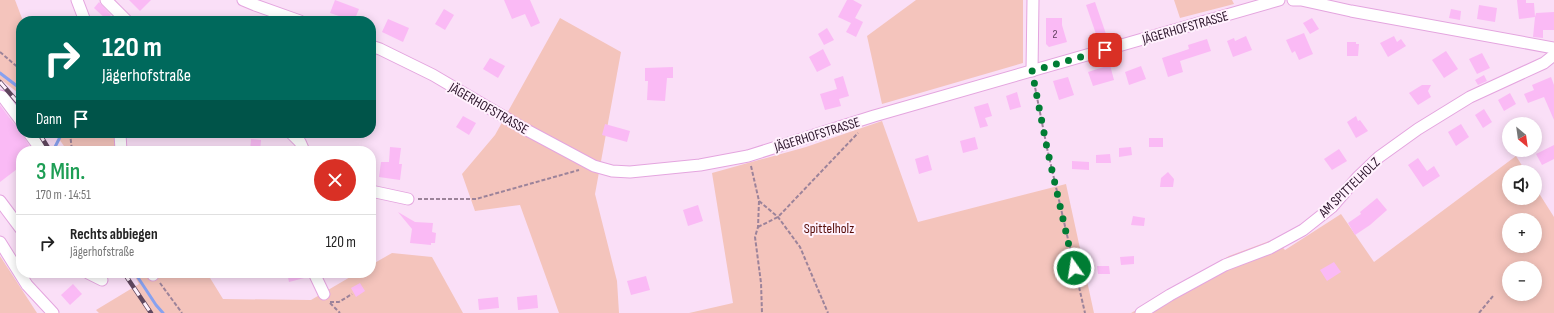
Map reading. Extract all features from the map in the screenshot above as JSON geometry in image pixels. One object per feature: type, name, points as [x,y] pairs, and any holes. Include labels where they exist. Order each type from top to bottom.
[{"type":"street","points":[[77,0],[83,16]]},
{"type":"street","points":[[106,0],[122,16]]},
{"type":"street","points":[[243,0],[255,6],[285,16]]},
{"type":"street","points":[[1032,71],[1033,0]]},
{"type":"street","name":"JÄGERHOFSTRASSE","points":[[376,48],[433,75],[523,128],[594,166],[612,171],[630,172],[700,165],[748,156],[874,116],[1279,0]]},
{"type":"street","points":[[1293,0],[1302,0],[1351,11],[1554,48]]},
{"type":"street","name":"AM SPITTELHOLZ","points":[[1141,313],[1170,295],[1225,265],[1270,248],[1303,230],[1332,207],[1357,178],[1379,157],[1418,129],[1470,97],[1544,62],[1554,55]]},
{"type":"street","points":[[0,96],[3,97],[16,114]]},
{"type":"street","points":[[296,138],[302,146]]},
{"type":"street","points":[[376,192],[408,199]]},
{"type":"street","points":[[0,201],[16,222]]},
{"type":"street","points":[[0,242],[16,267]]},
{"type":"street","points":[[23,278],[53,313]]},
{"type":"street","points":[[98,278],[102,280]]},
{"type":"street","points":[[317,278],[327,298]]},
{"type":"path","points":[[0,52],[16,66]]},
{"type":"path","points":[[1032,71],[1047,148],[1085,313]]},
{"type":"path","points":[[758,227],[778,217],[858,133]]},
{"type":"path","points":[[748,156],[759,201],[758,227],[755,237],[761,283],[762,313]]},
{"type":"path","points":[[408,199],[476,199],[594,166]]},
{"type":"path","points":[[759,201],[778,217],[800,247],[828,313]]},
{"type":"path","points":[[156,278],[182,313]]},
{"type":"path","points":[[327,298],[339,302],[352,294]]},
{"type":"path","points":[[1479,313],[1493,296]]},
{"type":"path","points":[[327,298],[340,313]]},
{"type":"green space","points":[[0,0],[15,0],[21,16],[16,16],[16,91],[0,79]]},
{"type":"green space","points":[[916,0],[1023,0],[1023,63],[882,104],[867,36]]},
{"type":"green space","points":[[1174,0],[1232,0],[1234,4],[1180,18]]},
{"type":"green space","points":[[560,18],[621,52],[595,194],[617,281],[619,313],[559,313],[520,205],[475,211],[462,174],[495,135]]},
{"type":"green space","name":"Spittelholz","points":[[882,121],[918,222],[1066,184],[1094,313],[689,313],[733,303],[712,173],[806,147]]},
{"type":"green space","points":[[58,138],[117,138],[119,146],[64,146]]},
{"type":"green space","points":[[1515,157],[1517,157],[1522,165],[1504,165]]},
{"type":"green space","points":[[1502,166],[1502,205],[1542,205],[1542,198],[1554,217],[1554,313],[1131,313],[1229,256],[1275,239],[1285,250],[1341,214],[1374,262]]},
{"type":"green space","points":[[392,253],[432,257],[463,313],[99,313],[96,310],[139,284],[136,278],[210,278],[223,299],[311,300],[348,278],[376,278],[376,262]]},
{"type":"green space","points":[[0,256],[37,313],[0,313]]},
{"type":"building","points":[[129,0],[151,0],[140,11]]},
{"type":"building","points":[[335,0],[359,9],[356,16],[339,16],[330,13]]},
{"type":"building","points":[[504,0],[530,0],[540,23],[531,27],[525,14],[512,19]]},
{"type":"building","points":[[847,0],[853,0],[862,5],[855,18],[863,22],[856,37],[846,32],[851,23],[838,17]]},
{"type":"building","points":[[1517,0],[1526,0],[1526,3],[1534,3],[1535,17],[1519,19]]},
{"type":"building","points":[[99,2],[111,15],[103,16],[94,8]]},
{"type":"building","points":[[1095,2],[1106,34],[1097,37],[1086,5]]},
{"type":"building","points":[[1479,5],[1497,8],[1495,22],[1477,19]]},
{"type":"building","points":[[444,9],[454,15],[445,30],[435,24]]},
{"type":"building","points":[[1451,9],[1461,11],[1460,20],[1449,18]]},
{"type":"building","points":[[1554,12],[1554,30],[1543,30],[1543,38],[1533,37],[1536,13]]},
{"type":"building","points":[[1046,18],[1062,18],[1062,25],[1067,42],[1049,47],[1046,44]]},
{"type":"building","points":[[1312,18],[1319,29],[1310,34],[1303,23]]},
{"type":"building","points":[[388,19],[409,28],[403,42],[382,32]]},
{"type":"building","points":[[827,28],[834,40],[824,45],[818,34]]},
{"type":"building","points":[[1304,33],[1313,54],[1299,60],[1295,51],[1292,53],[1286,40]]},
{"type":"building","points":[[1246,36],[1252,50],[1233,57],[1227,41],[1234,38],[1235,41]]},
{"type":"building","points":[[1394,36],[1397,42],[1401,39],[1406,46],[1388,57],[1380,43]]},
{"type":"building","points":[[1207,39],[1211,51],[1180,61],[1183,72],[1168,77],[1162,58],[1189,49],[1188,45]]},
{"type":"building","points":[[1347,42],[1356,42],[1356,44],[1359,44],[1358,56],[1347,56]]},
{"type":"building","points":[[823,49],[831,65],[817,72],[809,57]]},
{"type":"building","points":[[1446,51],[1458,69],[1444,78],[1432,60]]},
{"type":"building","points":[[1482,53],[1490,68],[1477,74],[1469,59]]},
{"type":"building","points":[[490,58],[505,66],[498,78],[483,69]]},
{"type":"building","points":[[1110,65],[1114,80],[1093,86],[1088,72]]},
{"type":"building","points":[[1141,66],[1146,79],[1129,85],[1125,72]]},
{"type":"building","points":[[673,67],[673,78],[667,78],[665,101],[647,100],[648,81],[645,81],[645,68]]},
{"type":"building","points":[[1484,75],[1487,81],[1478,85],[1475,80]]},
{"type":"building","points":[[843,76],[849,96],[839,99],[841,106],[825,110],[820,94],[837,89],[834,79]]},
{"type":"building","points":[[1068,77],[1074,95],[1059,100],[1053,81]]},
{"type":"building","points":[[1551,77],[1554,85],[1554,120],[1544,97],[1528,103],[1524,94],[1534,90],[1532,85]]},
{"type":"building","points":[[1422,85],[1431,85],[1428,91],[1431,97],[1418,105],[1409,93]]},
{"type":"building","points":[[1017,92],[1021,107],[1010,110],[1006,96]]},
{"type":"building","points":[[1510,93],[1516,104],[1504,111],[1498,100]]},
{"type":"building","points":[[988,103],[992,116],[985,118],[988,126],[980,128],[974,107]]},
{"type":"building","points":[[0,105],[16,126],[16,138],[24,138],[30,146],[16,146],[16,170],[0,182]]},
{"type":"building","points":[[1484,109],[1492,122],[1483,128],[1475,115]]},
{"type":"building","points":[[463,116],[476,123],[469,135],[456,127]]},
{"type":"building","points":[[1356,116],[1358,121],[1360,120],[1368,131],[1356,138],[1347,122]]},
{"type":"building","points":[[605,124],[630,131],[627,142],[602,135]]},
{"type":"building","points":[[1461,124],[1469,137],[1456,146],[1448,132]]},
{"type":"building","points":[[975,137],[978,149],[963,153],[960,141]]},
{"type":"building","points":[[1149,138],[1163,138],[1163,147],[1149,147]]},
{"type":"building","points":[[251,139],[261,140],[260,146],[250,146]]},
{"type":"building","points":[[1554,145],[1554,159],[1542,165],[1538,157],[1542,157],[1542,151]]},
{"type":"building","points":[[390,147],[401,148],[399,164],[402,164],[400,180],[379,177],[381,162],[389,162]]},
{"type":"building","points":[[1131,147],[1132,155],[1119,157],[1119,148]]},
{"type":"building","points":[[1339,149],[1347,161],[1332,170],[1324,159]]},
{"type":"building","points":[[1110,154],[1111,163],[1096,163],[1096,155]]},
{"type":"building","points":[[928,155],[932,170],[919,174],[915,159]]},
{"type":"building","points":[[1418,158],[1427,171],[1434,166],[1440,176],[1423,187],[1408,165]]},
{"type":"building","points":[[1072,161],[1089,162],[1089,170],[1072,169]]},
{"type":"building","points":[[1168,172],[1174,179],[1173,187],[1160,187],[1161,178]]},
{"type":"building","points":[[1377,198],[1387,210],[1370,225],[1355,235],[1348,223],[1361,214],[1360,212]]},
{"type":"building","points":[[698,205],[703,221],[688,226],[683,210]]},
{"type":"building","points":[[398,212],[415,222],[433,223],[432,232],[436,233],[435,243],[431,243],[431,245],[410,243],[412,229]]},
{"type":"building","points":[[1133,216],[1145,218],[1144,226],[1131,225]]},
{"type":"building","points":[[1134,256],[1134,264],[1121,265],[1120,257]]},
{"type":"building","points":[[1334,262],[1341,272],[1327,281],[1320,270]]},
{"type":"building","points":[[1097,266],[1109,266],[1110,274],[1098,274]]},
{"type":"building","points":[[646,276],[650,290],[631,295],[627,281]]},
{"type":"building","points":[[288,278],[304,278],[289,282]]},
{"type":"building","points":[[360,283],[365,291],[356,297],[351,288]]},
{"type":"building","points":[[73,284],[82,294],[70,305],[61,295]]},
{"type":"building","points":[[537,295],[538,308],[518,310],[517,297]]},
{"type":"building","points":[[498,297],[499,308],[479,310],[478,299]]},
{"type":"waterway","points":[[0,73],[16,85]]},
{"type":"waterway","points":[[56,146],[60,138]]},
{"type":"waterway","points":[[138,278],[163,313]]},
{"type":"railway","points":[[0,82],[16,100]]},
{"type":"railway","points":[[42,138],[47,146]]},
{"type":"railway","points":[[127,278],[151,313]]},
{"type":"route","points":[[1074,268],[1047,148],[1032,71],[1105,50]]}]
